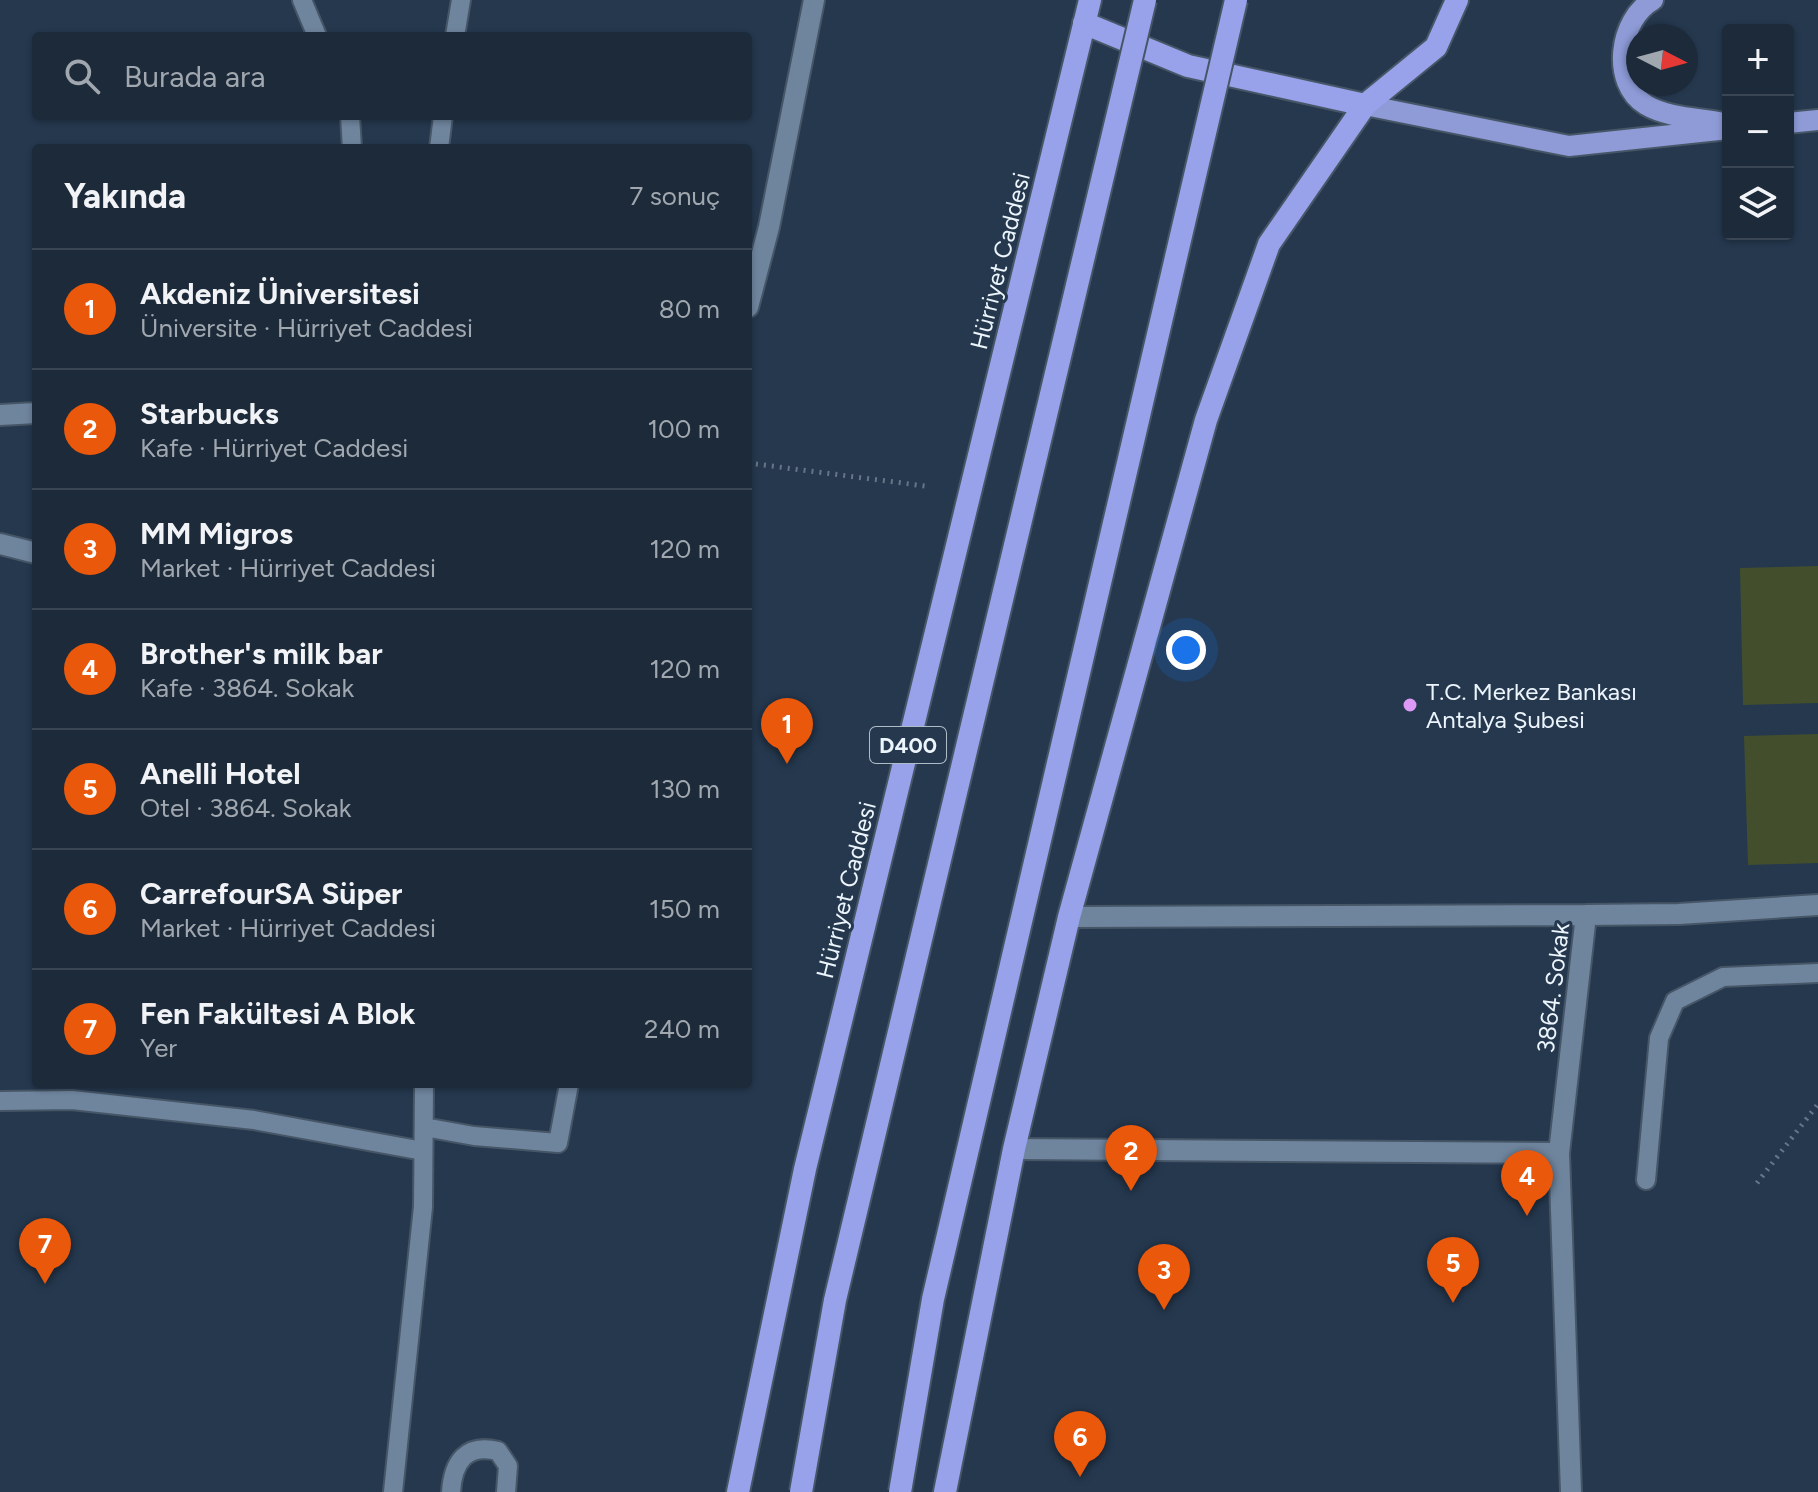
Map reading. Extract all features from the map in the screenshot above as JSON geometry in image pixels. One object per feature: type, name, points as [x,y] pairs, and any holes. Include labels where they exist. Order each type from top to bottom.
[{"type":"highway","name":"Hürriyet Caddesi","points":[[738,1492],[805,1169],[1090,0]]},
{"type":"highway","points":[[801,1492],[835,1300],[1145,0]]},
{"type":"highway","points":[[900,1492],[933,1299],[1236,0]]},
{"type":"highway","points":[[945,1492],[1014,1149],[1069,917],[1206,420],[1269,244],[1365,105],[1436,47],[1457,0]]},
{"type":"highway","points":[[1084,23],[1188,66],[1365,105]]},
{"type":"main road","points":[[1653,0],[1632,17],[1623,45],[1625,73],[1631,89],[1645,104],[1665,112],[1722,125]]},
{"type":"main road","points":[[1365,105],[1569,146],[1722,127]]},
{"type":"main road","points":[[1794,122],[1818,120]]},
{"type":"street","points":[[752,292],[769,227],[814,0]]},
{"type":"street","points":[[752,245],[769,227]]},
{"type":"street","points":[[0,415],[32,413]]},
{"type":"street","points":[[0,544],[32,552]]},
{"type":"street","name":"3864. Sokak","points":[[1571,1492],[1559,1153],[1586,915],[1679,914],[1818,905]]},
{"type":"street","points":[[1069,917],[1586,915]]},
{"type":"street","points":[[1014,1149],[1559,1153]]},
{"type":"lane","points":[[302,0],[315,32]]},
{"type":"lane","points":[[456,32],[461,0]]},
{"type":"lane","points":[[350,120],[352,144]]},
{"type":"lane","points":[[440,144],[442,120]]},
{"type":"lane","points":[[1646,1180],[1659,1038],[1675,1001],[1723,977],[1818,973]]},
{"type":"lane","points":[[393,1492],[423,1207],[424,1088]]},
{"type":"lane","points":[[424,1127],[474,1136],[558,1143],[568,1088]]},
{"type":"lane","points":[[0,1101],[72,1100],[254,1120],[423,1151]]},
{"type":"lane","points":[[451,1492],[452,1475],[461,1457],[482,1447],[498,1451],[508,1466],[506,1492]]},
{"type":"path","points":[[752,464],[925,486]]},
{"type":"path","points":[[1757,1183],[1818,1104]]},
{"type":"green space","points":[[1818,566],[1818,703],[1743,705],[1740,568]]},
{"type":"green space","points":[[1818,734],[1818,863],[1748,865],[1744,736]]},
{"type":"place","name":"T.C. Merkez Bankası Antalya Şubesi","points":[[1410,705]]},
{"type":"place","name":"Akdeniz Üniversitesi","points":[[787,764]]},
{"type":"place","name":"Starbucks","points":[[1131,1191]]},
{"type":"place","name":"Brother's milk bar","points":[[1527,1216]]},
{"type":"place","name":"Fen Fakültesi A Blok","points":[[45,1284]]},
{"type":"place","name":"Anelli Hotel","points":[[1453,1303]]},
{"type":"place","name":"MM Migros","points":[[1164,1310]]},
{"type":"place","name":"CarrefourSA Süper","points":[[1080,1477]]}]
